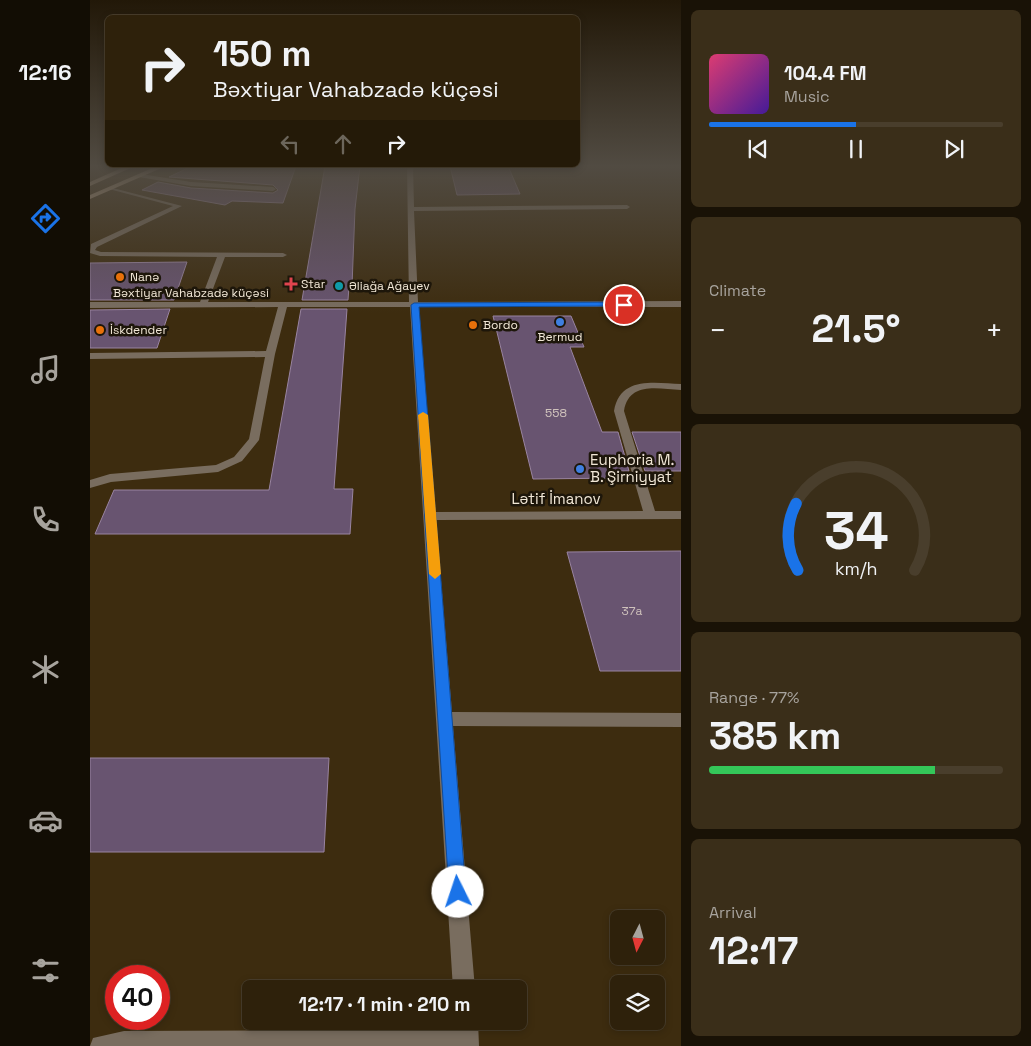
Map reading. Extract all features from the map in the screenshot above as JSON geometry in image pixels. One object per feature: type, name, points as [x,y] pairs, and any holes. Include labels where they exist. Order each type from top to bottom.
[{"type":"street","points":[[160,215],[94,246],[92,251],[100,254],[283,255]]},
{"type":"street","points":[[411,215],[414,305],[431,516],[463,980]]},
{"type":"street","points":[[203,305],[222,254]]},
{"type":"street","name":"Bəxtiyar Vahabzadə küçəsi","points":[[90,305],[681,304]]},
{"type":"street","points":[[90,484],[110,478],[218,468],[238,459],[254,440],[270,354],[284,305]]},
{"type":"street","points":[[90,356],[270,354]]},
{"type":"street","points":[[650,515],[619,412],[619,400],[625,392],[636,387],[681,387]]},
{"type":"street","name":"Lətif İmanov","points":[[431,516],[681,515]]},
{"type":"street","points":[[445,719],[681,720]]},
{"type":"street","points":[[101,1046],[124,1042],[468,1036]]},
{"type":"building","points":[[317,215],[355,215],[352,286],[349,286],[348,300],[302,300]]},
{"type":"building","points":[[187,262],[174,300],[90,300],[90,263]]},
{"type":"building","points":[[170,309],[157,348],[90,348],[90,310]]},
{"type":"building","points":[[301,309],[347,309],[334,489],[353,489],[350,534],[95,534],[114,490],[269,490]]},
{"type":"building","points":[[493,316],[571,316],[584,347],[570,347],[602,432],[618,432],[629,471],[617,471],[620,478],[533,479]]},
{"type":"building","points":[[632,432],[681,432],[681,471],[645,471]]},
{"type":"building","points":[[681,551],[681,671],[600,671],[567,552]]},
{"type":"building","points":[[90,758],[329,758],[324,852],[90,852]]},
{"type":"slow traffic","points":[[423,415],[435,574]]},
{"type":"place","name":"Nanə","points":[[120,277]]},
{"type":"place","name":"Star","points":[[291,284]]},
{"type":"place","name":"Əliağa Ağayev","points":[[339,286]]},
{"type":"place","name":"Bermud","points":[[560,322]]},
{"type":"place","name":"Bordo","points":[[473,325]]},
{"type":"place","name":"İskdender","points":[[100,330]]},
{"type":"place","name":"Euphoria M. B. Şirniyyat","points":[[580,469]]},
{"type":"route","points":[[458,892],[414,305],[624,305]]}]
